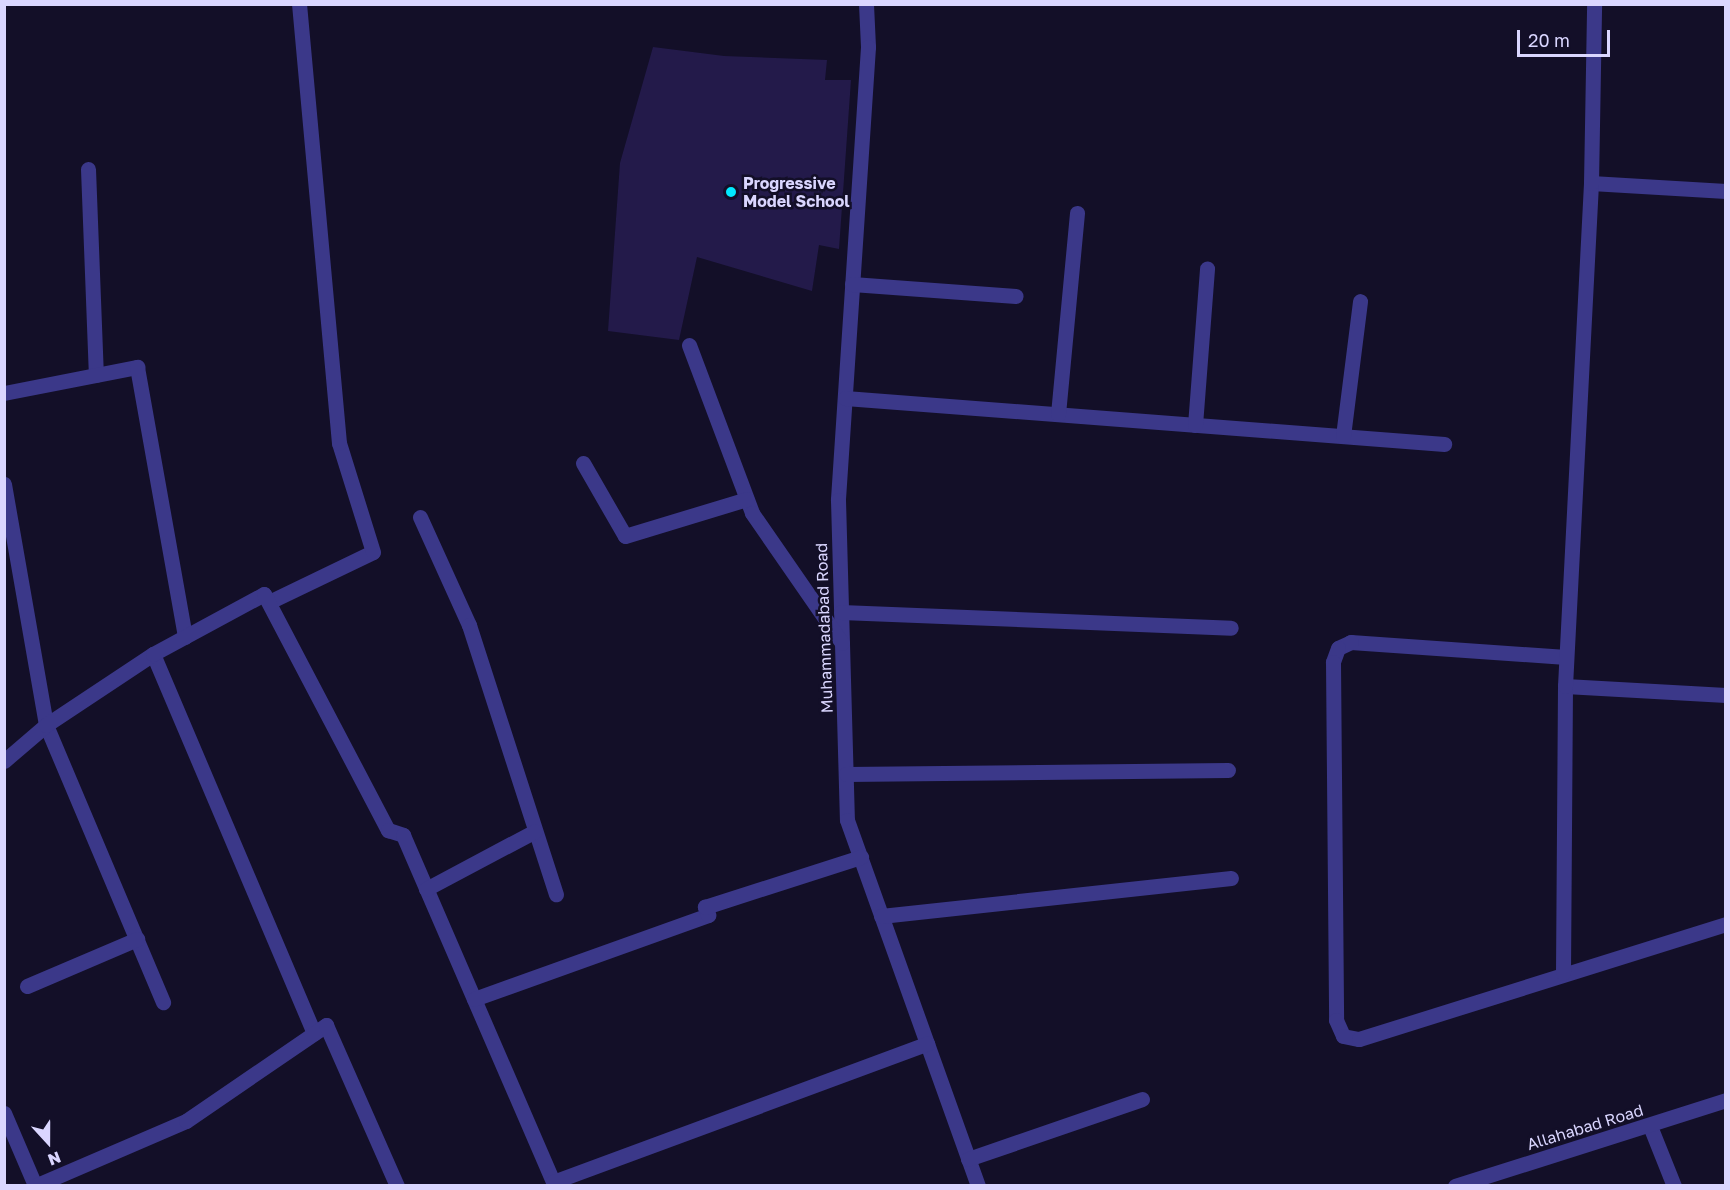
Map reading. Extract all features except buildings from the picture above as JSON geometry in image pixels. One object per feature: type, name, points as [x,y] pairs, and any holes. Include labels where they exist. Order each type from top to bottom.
[{"type":"street","points":[[4,761],[46,725],[153,654],[267,598],[373,552],[339,443],[299,4]]},
{"type":"street","name":"Muhammadabad Road","points":[[866,4],[868,47],[838,500],[848,820],[978,1185]]},
{"type":"street","points":[[1563,973],[1565,686],[1591,183],[1594,4]]},
{"type":"street","points":[[88,170],[96,375]]},
{"type":"street","points":[[1591,183],[1725,191]]},
{"type":"street","points":[[1058,414],[1077,213]]},
{"type":"street","points":[[1196,425],[1206,268]]},
{"type":"street","points":[[852,284],[1016,296]]},
{"type":"street","points":[[1343,436],[1360,301]]},
{"type":"street","points":[[689,345],[752,513],[842,643]]},
{"type":"street","points":[[4,393],[137,367],[185,637]]},
{"type":"street","points":[[845,398],[1444,444]]},
{"type":"street","points":[[583,463],[625,537],[747,498]]},
{"type":"street","points":[[4,484],[46,725],[163,1002]]},
{"type":"street","points":[[420,517],[469,625],[556,894]]},
{"type":"street","points":[[267,598],[388,830],[403,835],[553,1182],[927,1044]]},
{"type":"street","points":[[841,612],[1230,628]]},
{"type":"street","points":[[1566,657],[1351,642],[1338,648],[1333,662],[1336,1020],[1343,1036],[1359,1040],[1563,973],[1725,924]]},
{"type":"street","points":[[153,654],[315,1033]]},
{"type":"street","points":[[1565,686],[1725,695]]},
{"type":"street","points":[[846,774],[1228,770]]},
{"type":"street","points":[[426,889],[535,831]]},
{"type":"street","points":[[474,999],[708,915],[705,907],[861,857]]},
{"type":"street","points":[[882,916],[1231,878]]},
{"type":"street","points":[[27,986],[136,939]]},
{"type":"street","points":[[4,1113],[34,1184],[186,1121],[326,1025],[397,1185]]},
{"type":"street","points":[[968,1159],[1142,1099]]},
{"type":"street","name":"Allahabad Road","points":[[1455,1185],[1650,1126],[1725,1100]]},
{"type":"street","points":[[1650,1126],[1674,1185]]},
{"type":"place","name":"Progressive Model School","points":[[731,192]]}]
